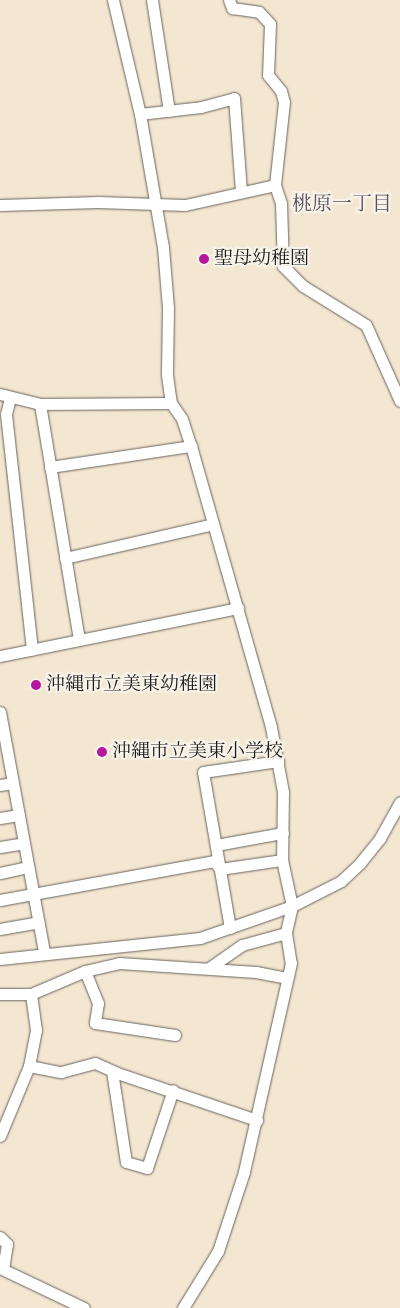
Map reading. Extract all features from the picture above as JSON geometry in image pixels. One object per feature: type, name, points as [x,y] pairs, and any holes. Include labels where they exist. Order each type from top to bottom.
[{"type":"street","points":[[113,0],[140,114],[163,247],[168,308],[167,375],[171,403],[182,419],[191,446],[238,608],[278,761],[283,792],[282,860],[292,906],[286,933],[291,963],[257,1120],[218,1251],[183,1308]]},
{"type":"street","points":[[152,0],[169,111]]},
{"type":"street","points":[[229,0],[232,8],[260,12],[270,24],[268,75],[281,91],[284,102],[274,185],[281,203],[283,266],[303,286],[366,325],[400,401]]},
{"type":"street","points":[[140,114],[169,111],[234,98],[241,192]]},
{"type":"street","points":[[0,205],[98,202],[185,205],[274,185]]},
{"type":"street","points":[[32,650],[5,396],[40,404],[171,403]]},
{"type":"street","points":[[40,404],[79,640]]},
{"type":"street","points":[[50,467],[191,446]]},
{"type":"street","points":[[65,558],[213,524]]},
{"type":"street","points":[[0,656],[238,608]]},
{"type":"street","points":[[0,712],[4,754],[13,783],[44,952]]},
{"type":"street","points":[[230,928],[203,772],[278,761]]},
{"type":"street","points":[[0,785],[13,783]]},
{"type":"street","points":[[0,959],[44,952],[200,938],[292,906],[341,881],[360,863],[380,838],[400,802]]},
{"type":"street","points":[[0,818],[19,815]]},
{"type":"street","points":[[216,845],[283,833]]},
{"type":"street","points":[[0,847],[24,843]]},
{"type":"street","points":[[220,869],[282,860]]},
{"type":"street","points":[[0,900],[214,861],[220,869]]},
{"type":"street","points":[[0,873],[28,867]]},
{"type":"street","points":[[0,929],[38,922]]},
{"type":"street","points":[[209,968],[242,945],[286,933]]},
{"type":"street","points":[[0,994],[31,994],[85,971],[119,963],[209,968],[287,978]]},
{"type":"street","points":[[85,971],[98,1003],[95,1023],[175,1035]]},
{"type":"street","points":[[0,1136],[29,1066],[36,1030],[31,994]]},
{"type":"street","points":[[29,1066],[61,1072],[95,1063],[112,1071],[173,1090],[257,1120]]},
{"type":"street","points":[[112,1071],[126,1162],[147,1168],[173,1090]]},
{"type":"street","points":[[0,1237],[7,1244],[2,1268],[84,1308]]},
{"type":"place","name":"聖母幼稚園","points":[[204,259]]},
{"type":"place","name":"沖縄市立美東幼稚園","points":[[36,685]]},
{"type":"place","name":"沖縄市立美東小学校","points":[[102,752]]},
{"type":"district","name":"桃原一丁目","points":[[342,203]]}]
